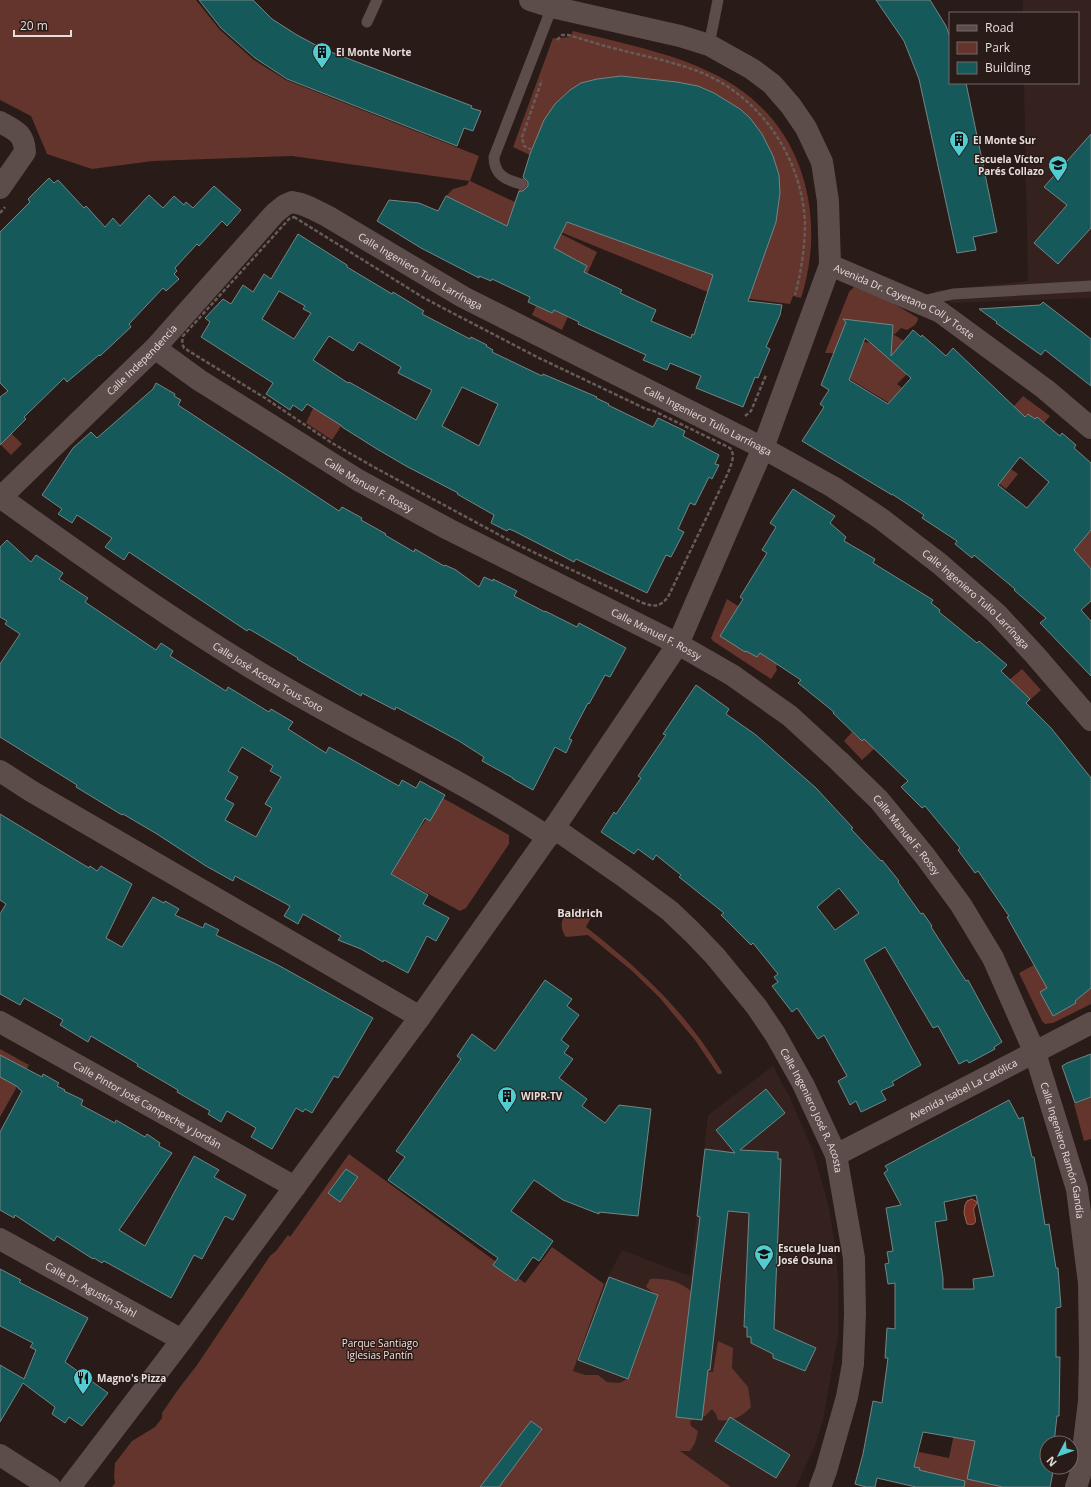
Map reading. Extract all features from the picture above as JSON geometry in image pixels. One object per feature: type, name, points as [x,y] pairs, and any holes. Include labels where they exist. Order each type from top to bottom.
[{"type":"street","name":"Avenida Dr. Cayetano Coll y Toste","points":[[530,0],[552,7],[680,36],[709,46],[752,69],[772,84],[791,106],[806,128],[822,162],[828,201],[830,265],[940,312],[1045,389],[1091,428]]},
{"type":"street","points":[[0,122],[20,135],[23,139],[25,152],[0,188]]},
{"type":"street","name":"Calle Ingeniero Tulio Larrínaga","points":[[275,213],[285,205],[292,202],[311,208],[463,297],[763,448],[833,487],[880,518],[940,564],[997,614],[1035,655],[1091,720]]},
{"type":"street","name":"Calle Independencia","points":[[0,498],[155,348],[275,213]]},
{"type":"street","points":[[70,1487],[182,1340],[420,1017],[551,833],[678,644],[763,448],[830,265]]},
{"type":"street","name":"Calle Manuel F. Rossy","points":[[155,348],[199,380],[358,480],[448,529],[678,644],[732,675],[790,716],[839,760],[879,800],[925,856],[961,905],[993,958],[1035,1053]]},
{"type":"street","name":"Calle José Acosta Tous Soto","points":[[0,498],[116,579],[247,665],[355,727],[520,818],[551,833]]},
{"type":"street","points":[[0,772],[420,1017]]},
{"type":"street","name":"Calle Ingeniero José R. Acosta","points":[[551,833],[623,876],[670,911],[715,956],[756,1006],[775,1034],[806,1090],[836,1155],[854,1258],[855,1314],[853,1364],[847,1397],[820,1487]]},
{"type":"street","name":"Calle Pintor José Campeche y Jordán","points":[[0,1022],[295,1187]]},
{"type":"street","name":"Avenida Isabel La Católica","points":[[836,1155],[1091,1024]]},
{"type":"street","name":"Calle Ingeniero Ramón Gandía","points":[[1035,1053],[1077,1189],[1089,1283],[1089,1400],[1080,1475],[1076,1487]]},
{"type":"street","name":"Calle Dr. Agustín Stahl","points":[[0,1239],[182,1340]]},
{"type":"street","points":[[0,1455],[50,1487]]},
{"type":"lane","points":[[367,22],[377,0]]},
{"type":"lane","points":[[709,46],[718,0]]},
{"type":"lane","points":[[521,184],[506,178],[499,172],[495,167],[494,158],[552,7]]},
{"type":"lane","points":[[918,302],[953,294],[1091,286]]},
{"type":"path","points":[[556,42],[562,35],[568,35],[700,72],[739,94],[761,115],[784,146],[792,161],[802,195],[805,224],[804,246],[794,302]]},
{"type":"path","points":[[532,150],[524,146],[522,137],[544,74]]},
{"type":"path","points":[[294,217],[424,298],[578,377],[646,409],[654,411],[730,448],[734,454],[728,473],[668,597],[664,603],[655,606],[643,603],[516,544],[372,466],[332,443],[266,398],[186,350],[182,343],[183,336],[289,219],[294,217]]},
{"type":"path","points":[[739,415],[748,415],[751,411],[767,372]]},
{"type":"shaded area","name":"Escuela Víctor Parés Collazo","points":[[1023,0],[1091,0],[1091,298],[951,303],[933,291],[1028,281],[1024,84],[1079,84],[1079,12],[1023,12]]},
{"type":"shaded area","name":"Escuela Juan José Osuna","points":[[773,1066],[790,1098],[813,1151],[829,1208],[836,1251],[838,1280],[838,1335],[823,1420],[816,1443],[796,1487],[731,1487],[571,1376],[604,1284],[622,1250],[690,1276],[708,1115]]},
{"type":"shaded area","points":[[972,1199],[977,1202],[974,1208],[975,1222],[974,1224],[967,1224],[964,1213],[965,1205],[967,1201]]},
{"type":"green space","points":[[0,0],[196,0],[220,30],[254,60],[286,80],[479,156],[470,181],[515,202],[530,155],[513,147],[553,38],[570,37],[573,31],[635,46],[678,59],[717,76],[735,86],[759,105],[779,128],[794,153],[804,180],[810,209],[811,239],[808,269],[801,298],[793,296],[790,304],[720,295],[705,291],[536,222],[516,237],[478,213],[446,196],[453,189],[467,185],[469,181],[292,156],[153,161],[92,169],[47,154],[31,116],[0,100]]},
{"type":"green space","points":[[561,234],[597,252],[562,330],[532,315],[536,306],[552,313],[554,310],[561,314],[577,260],[571,257],[565,270],[547,262]]},
{"type":"green space","points":[[854,287],[891,302],[918,318],[916,324],[911,328],[907,330],[901,328],[893,334],[904,341],[889,359],[907,374],[897,384],[902,388],[889,403],[843,375],[853,370],[864,342],[892,345],[847,320],[836,347],[836,353],[825,353],[849,292]]},
{"type":"green space","points":[[1023,396],[1050,416],[1044,423],[1037,417],[1035,419],[1027,414],[998,450],[1006,474],[1011,469],[1018,474],[1006,489],[968,460],[983,440]]},
{"type":"green space","points":[[313,408],[342,425],[332,440],[306,423]]},
{"type":"green space","points":[[0,433],[11,433],[22,444],[11,455],[0,444]]},
{"type":"green space","points":[[1091,526],[1091,569],[1074,550],[1083,539],[1073,530]]},
{"type":"green space","points":[[727,599],[786,636],[776,667],[777,670],[771,679],[713,641],[711,638]]},
{"type":"green space","points":[[1022,669],[1041,690],[1030,700],[1017,687],[1008,681]]},
{"type":"green space","points":[[852,732],[862,741],[865,738],[875,748],[862,760],[844,741]]},
{"type":"green space","points":[[441,797],[509,835],[509,844],[466,908],[460,911],[390,873]]},
{"type":"green space","points":[[582,908],[592,916],[586,927],[625,959],[661,993],[677,1011],[708,1050],[722,1072],[721,1074],[718,1074],[695,1040],[659,997],[631,970],[588,935],[565,936],[562,926],[563,918],[569,911]]},
{"type":"green space","points":[[1034,965],[1091,988],[1091,1004],[1053,1023],[1045,1024],[1042,1021],[1019,973]]},
{"type":"green space","points":[[0,1049],[29,1065],[0,1117]]},
{"type":"green space","points":[[1091,1097],[1091,1139],[1084,1141],[1074,1104]]},
{"type":"green space","name":"Parque Santiago Iglesias Pantín","points":[[349,1154],[525,1283],[552,1247],[604,1284],[573,1371],[585,1375],[598,1375],[607,1382],[619,1383],[628,1379],[658,1296],[646,1287],[650,1279],[672,1281],[691,1291],[682,1372],[713,1372],[718,1341],[733,1348],[732,1368],[748,1387],[751,1407],[744,1414],[732,1419],[718,1420],[712,1409],[705,1416],[690,1421],[691,1426],[698,1431],[695,1443],[690,1451],[680,1451],[731,1487],[112,1487],[115,1483],[115,1463],[132,1441],[155,1427],[162,1418],[162,1413],[197,1365],[270,1256],[276,1251],[288,1235],[290,1237]]},
{"type":"green space","points":[[978,1419],[976,1461],[971,1460],[967,1479],[993,1485],[1013,1487],[939,1487],[919,1470],[920,1468],[914,1467],[919,1452],[949,1458],[955,1429]]},
{"type":"building","name":"El Monte Norte","points":[[199,0],[253,0],[272,19],[323,49],[472,106],[471,108],[481,111],[473,131],[464,128],[457,146],[287,79],[255,58],[221,28]]},
{"type":"building","name":"El Monte Sur","points":[[876,0],[930,0],[946,26],[949,34],[949,84],[966,84],[997,232],[973,237],[976,250],[957,253],[919,79],[904,41]]},
{"type":"building","points":[[621,76],[677,82],[698,86],[714,93],[740,109],[750,118],[762,134],[773,156],[779,175],[780,193],[776,222],[748,301],[782,305],[780,315],[766,347],[770,349],[758,378],[755,377],[743,407],[696,388],[701,376],[670,363],[667,370],[643,360],[646,355],[578,324],[579,322],[554,310],[552,313],[528,302],[530,297],[492,279],[491,281],[479,276],[479,278],[421,248],[377,221],[389,200],[419,203],[438,211],[446,196],[507,226],[519,191],[523,191],[528,186],[528,182],[523,177],[530,154],[544,120],[555,104],[570,90],[581,83]],"holes":[[[567,222],[713,275],[694,335],[692,334],[691,338],[651,321],[656,310],[620,293],[622,290],[584,272],[587,266],[554,248]]]},
{"type":"building","points":[[1091,134],[1091,228],[1058,264],[1034,243],[1067,205],[1044,187]]},
{"type":"building","points":[[49,178],[54,183],[58,180],[84,208],[86,206],[105,227],[113,218],[120,226],[149,195],[163,208],[174,196],[184,205],[186,202],[193,208],[214,186],[241,210],[227,226],[222,221],[199,246],[197,244],[175,268],[177,271],[174,274],[179,279],[166,291],[163,288],[129,324],[131,327],[100,356],[99,355],[67,382],[64,378],[24,417],[26,419],[0,445],[0,397],[8,391],[0,383],[0,232],[30,202],[28,199]]},
{"type":"building","points":[[298,234],[347,265],[347,267],[424,311],[422,314],[470,339],[471,337],[487,345],[486,346],[493,350],[492,352],[542,376],[543,374],[597,397],[596,398],[609,404],[608,405],[653,427],[658,418],[685,431],[683,436],[719,455],[715,464],[719,465],[712,479],[709,477],[695,505],[690,503],[678,529],[684,532],[671,557],[666,555],[647,593],[576,559],[574,562],[514,531],[509,529],[507,531],[491,523],[494,515],[457,494],[458,493],[377,449],[307,404],[302,411],[293,405],[290,410],[266,394],[273,383],[201,337],[210,322],[205,318],[223,299],[231,304],[243,285],[253,292],[264,274],[271,279]],"holes":[[[279,291],[305,306],[303,309],[311,313],[294,339],[262,319]],[[329,336],[353,351],[359,342],[401,367],[398,373],[432,390],[416,420],[349,382],[348,383],[313,360]],[[462,387],[498,404],[479,446],[442,426]]]},
{"type":"building","points":[[1043,302],[1091,339],[1091,386],[1045,350],[1041,355],[979,309],[1040,305]]},
{"type":"building","points":[[843,319],[893,325],[891,356],[913,330],[921,337],[922,335],[946,356],[953,348],[1025,417],[1028,414],[1035,419],[1037,417],[1060,436],[1062,433],[1076,445],[1074,448],[1091,463],[1091,530],[1074,550],[1091,569],[1091,601],[1081,610],[1091,621],[1091,676],[1040,623],[1046,618],[1014,590],[1015,589],[974,555],[972,558],[955,544],[957,541],[922,518],[924,515],[892,494],[802,441],[824,407],[820,404],[829,390],[821,385],[846,322]],"holes":[[[865,338],[911,378],[888,404],[849,380]],[[1020,457],[1049,482],[1027,508],[998,485]]]},
{"type":"building","points":[[156,383],[175,394],[174,396],[181,400],[178,405],[339,511],[342,507],[362,518],[361,520],[414,552],[415,549],[444,566],[445,565],[456,570],[479,587],[484,577],[493,581],[493,579],[517,591],[514,596],[577,627],[579,623],[626,648],[610,677],[605,675],[589,704],[588,703],[569,739],[572,740],[566,753],[555,747],[533,790],[482,761],[484,757],[459,741],[396,707],[395,710],[362,693],[361,696],[249,629],[247,631],[129,552],[124,560],[105,547],[112,538],[77,515],[72,523],[58,514],[62,509],[42,495],[73,448],[91,432],[97,438],[153,389]]},
{"type":"building","points":[[793,489],[835,516],[830,523],[846,537],[844,541],[875,559],[873,563],[933,600],[931,603],[940,610],[939,612],[977,643],[979,641],[1007,665],[1001,671],[1030,699],[1026,703],[1051,728],[1091,778],[1091,988],[1075,1001],[1076,1003],[1053,1016],[1040,992],[1047,988],[1007,917],[1009,916],[978,871],[975,873],[958,850],[960,848],[925,806],[922,808],[901,787],[908,781],[864,739],[862,741],[833,713],[834,712],[798,683],[801,680],[760,653],[757,657],[746,651],[745,652],[720,636],[743,599],[740,597],[767,553],[762,550],[776,527],[770,523]]},
{"type":"building","points":[[7,540],[31,562],[36,555],[63,573],[59,579],[88,598],[85,602],[156,650],[161,643],[173,651],[170,656],[226,691],[228,687],[269,712],[271,709],[293,722],[288,729],[326,753],[329,747],[399,786],[402,780],[416,788],[420,781],[445,795],[430,821],[425,818],[391,874],[428,895],[423,904],[449,918],[436,941],[427,936],[408,973],[384,960],[383,962],[361,949],[338,940],[341,936],[303,914],[298,924],[284,916],[290,906],[235,876],[233,881],[206,866],[157,834],[76,787],[77,785],[0,737],[0,664],[20,634],[5,624],[7,621],[0,617],[0,547]],"holes":[[[242,747],[273,766],[270,771],[281,777],[265,804],[272,808],[256,837],[225,820],[234,804],[225,799],[238,777],[228,771]]]},
{"type":"building","points":[[696,685],[729,709],[726,714],[756,735],[816,788],[853,828],[851,829],[881,861],[882,860],[899,881],[898,882],[921,914],[923,913],[966,981],[968,980],[1002,1042],[994,1047],[995,1049],[969,1063],[967,1060],[959,1064],[938,1026],[933,1028],[885,947],[864,960],[921,1065],[892,1082],[894,1085],[881,1091],[886,1100],[861,1112],[856,1101],[850,1105],[838,1081],[847,1076],[824,1035],[818,1039],[797,1008],[792,1012],[772,986],[778,982],[774,977],[778,974],[753,943],[751,945],[721,915],[724,913],[679,877],[681,875],[656,855],[653,860],[638,849],[634,854],[601,832],[614,812],[616,814],[641,778],[638,776],[666,735],[663,734]],"holes":[[[839,888],[859,913],[835,930],[817,907]]]},
{"type":"building","points":[[0,814],[89,868],[90,866],[97,871],[101,866],[132,884],[106,938],[122,947],[153,897],[164,903],[165,901],[179,909],[175,915],[203,928],[205,923],[219,930],[216,935],[278,965],[373,1018],[338,1078],[334,1076],[312,1113],[305,1109],[303,1112],[296,1108],[272,1149],[251,1137],[256,1128],[227,1111],[221,1122],[208,1114],[210,1111],[177,1092],[178,1090],[137,1066],[138,1064],[91,1036],[88,1042],[60,1025],[63,1020],[24,998],[20,1005],[0,994],[0,914],[6,904],[0,900]]},
{"type":"building","name":"WIPR-TV","points":[[545,980],[572,999],[567,1006],[579,1015],[561,1040],[569,1046],[564,1053],[573,1059],[559,1078],[587,1099],[582,1106],[605,1123],[619,1105],[651,1109],[638,1216],[599,1212],[599,1214],[563,1200],[534,1180],[511,1211],[553,1241],[539,1261],[533,1257],[516,1281],[493,1265],[498,1258],[388,1180],[405,1157],[396,1151],[461,1059],[457,1056],[472,1034],[495,1051]]},
{"type":"building","points":[[1091,1054],[1091,1097],[1075,1103],[1062,1066]]},
{"type":"building","points":[[0,1055],[42,1077],[43,1074],[59,1083],[57,1086],[65,1090],[64,1091],[83,1100],[81,1105],[115,1123],[116,1120],[145,1137],[147,1134],[160,1143],[159,1146],[172,1153],[119,1230],[145,1246],[194,1156],[219,1170],[214,1177],[246,1195],[233,1220],[225,1216],[202,1259],[194,1255],[171,1298],[104,1261],[102,1263],[94,1258],[93,1259],[57,1236],[54,1241],[15,1215],[14,1218],[0,1210],[0,1132],[22,1091],[18,1087],[0,1077]]},
{"type":"building","points":[[766,1089],[785,1113],[740,1150],[778,1152],[778,1159],[781,1159],[774,1329],[816,1348],[805,1371],[773,1358],[773,1354],[751,1343],[751,1337],[747,1337],[747,1327],[744,1327],[749,1213],[728,1211],[710,1370],[708,1370],[702,1420],[676,1417],[700,1217],[697,1216],[705,1149],[735,1153],[716,1130]]},
{"type":"building","points":[[1009,1100],[1019,1119],[1023,1117],[1032,1157],[1034,1157],[1045,1225],[1049,1224],[1056,1268],[1058,1268],[1061,1307],[1056,1308],[1056,1357],[1060,1357],[1059,1416],[1057,1416],[1055,1435],[1039,1435],[1039,1475],[1052,1475],[1050,1487],[1003,1487],[967,1479],[975,1441],[923,1432],[914,1467],[920,1468],[919,1470],[965,1481],[964,1487],[916,1487],[877,1478],[875,1487],[866,1487],[855,1484],[863,1454],[873,1401],[882,1403],[888,1358],[885,1358],[887,1328],[895,1329],[895,1283],[888,1284],[885,1264],[889,1263],[887,1252],[893,1251],[886,1208],[901,1205],[884,1173],[888,1170],[885,1166]],"holes":[[[976,1195],[994,1276],[973,1279],[974,1289],[943,1289],[943,1278],[935,1222],[947,1220],[944,1202]]]},
{"type":"building","points":[[346,1169],[358,1177],[340,1202],[328,1193]]},
{"type":"building","points":[[0,1269],[21,1280],[19,1282],[88,1318],[65,1362],[108,1393],[82,1426],[69,1417],[65,1423],[52,1414],[55,1407],[23,1383],[0,1422],[0,1365],[24,1379],[36,1350],[30,1347],[33,1343],[0,1326]]},
{"type":"building","points":[[609,1277],[658,1295],[628,1379],[578,1360]]},
{"type":"building","points":[[730,1417],[790,1455],[776,1478],[715,1441]]},
{"type":"building","points":[[531,1421],[542,1429],[499,1487],[480,1487]]},
{"type":"place","name":"El Monte Norte","points":[[322,69]]},
{"type":"place","name":"El Monte Sur","points":[[959,157]]},
{"type":"place","name":"Escuela Víctor Parés Collazo","points":[[1058,182]]},
{"type":"place","name":"WIPR-TV","points":[[507,1113]]},
{"type":"place","name":"Escuela Juan José Osuna","points":[[764,1271]]},
{"type":"place","name":"Magno's Pizza","points":[[83,1395]]},
{"type":"district","name":"Baldrich","points":[[580,913]]}]
